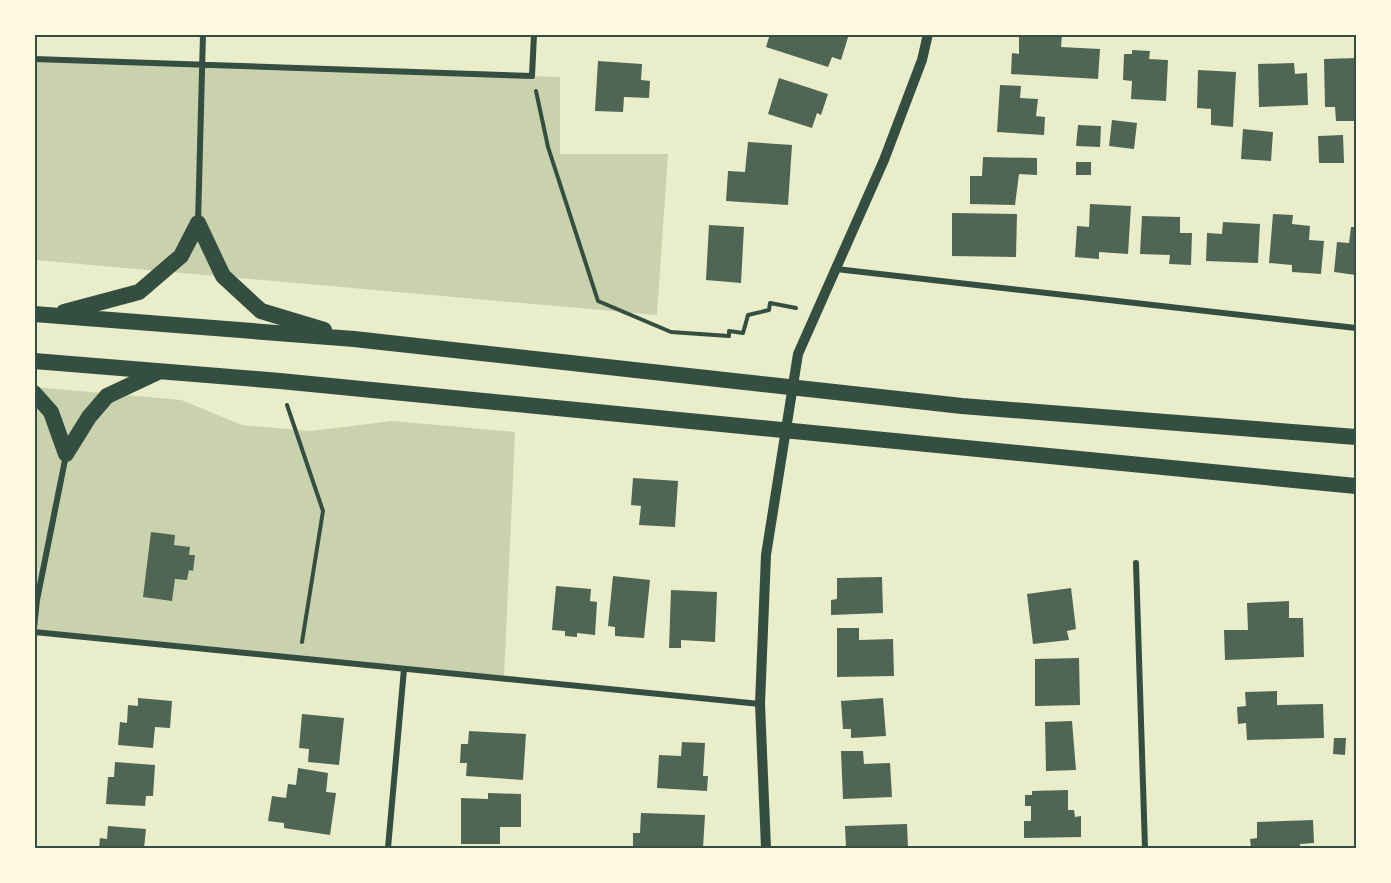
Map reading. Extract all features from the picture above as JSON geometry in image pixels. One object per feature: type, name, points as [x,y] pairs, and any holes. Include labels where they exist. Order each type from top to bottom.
[{"type":"highway","points":[[52,315],[139,292],[181,256],[198,223]]},
{"type":"highway","points":[[198,223],[223,276],[261,311],[354,339]]},
{"type":"highway","points":[[34,314],[354,339],[962,406],[1356,436]]},
{"type":"highway","points":[[34,361],[279,381],[1356,486]]},
{"type":"highway","points":[[66,454],[89,417],[107,396],[161,370]]},
{"type":"highway","points":[[34,393],[51,412],[66,454]]},
{"type":"street","points":[[198,223],[203,34]]},
{"type":"street","points":[[34,59],[532,76],[534,34]]},
{"type":"street","points":[[766,849],[760,704],[766,555],[798,354],[884,160],[922,60],[928,34]]},
{"type":"street","points":[[835,269],[1356,328]]},
{"type":"street","points":[[66,454],[36,600],[34,630],[760,704]]},
{"type":"street","points":[[1136,563],[1145,849]]},
{"type":"street","points":[[388,849],[404,669]]},
{"type":"path","points":[[532,76],[548,147],[598,301],[671,332],[729,336],[729,331],[743,333],[748,315],[769,310],[770,303],[816,312]]},
{"type":"path","points":[[279,381],[323,511],[300,658]]},
{"type":"green space","points":[[35,59],[560,77],[560,154],[668,154],[657,315],[35,260]]},
{"type":"green space","points":[[34,387],[181,400],[242,425],[311,431],[392,421],[515,432],[504,678],[35,632]]},
{"type":"building","points":[[770,34],[849,34],[841,60],[832,57],[828,67],[766,47]]},
{"type":"building","points":[[1019,34],[1062,35],[1061,47],[1100,49],[1098,79],[1011,74],[1012,53],[1019,54]]},
{"type":"building","points":[[1132,50],[1150,51],[1149,59],[1168,60],[1166,101],[1131,99],[1132,81],[1123,80],[1124,54],[1132,54]]},
{"type":"building","points":[[1356,58],[1356,121],[1336,121],[1335,107],[1325,107],[1324,59]]},
{"type":"building","points":[[598,61],[642,64],[641,80],[650,81],[649,98],[624,97],[623,112],[595,111]]},
{"type":"building","points":[[1294,63],[1295,74],[1307,73],[1308,105],[1259,107],[1258,64]]},
{"type":"building","points":[[1198,70],[1236,72],[1233,127],[1211,125],[1211,109],[1197,108]]},
{"type":"building","points":[[779,78],[828,94],[821,115],[817,113],[812,128],[768,114]]},
{"type":"building","points":[[1000,85],[1021,86],[1020,98],[1038,99],[1036,116],[1045,117],[1044,135],[997,132]]},
{"type":"building","points":[[1112,120],[1137,123],[1134,149],[1109,146]]},
{"type":"building","points":[[1078,125],[1101,126],[1100,147],[1076,146]]},
{"type":"building","points":[[1243,129],[1273,132],[1271,161],[1241,159]]},
{"type":"building","points":[[1343,135],[1344,163],[1319,163],[1318,136]]},
{"type":"building","points":[[748,142],[792,145],[788,205],[726,201],[728,171],[745,172]]},
{"type":"building","points":[[983,157],[1037,158],[1037,175],[1019,174],[1015,205],[970,204],[970,176],[982,176]]},
{"type":"building","points":[[1076,162],[1091,162],[1091,175],[1076,175]]},
{"type":"building","points":[[1090,204],[1131,206],[1128,254],[1099,252],[1099,259],[1075,257],[1077,226],[1089,227]]},
{"type":"building","points":[[952,213],[1017,214],[1016,257],[952,256]]},
{"type":"building","points":[[1273,214],[1293,215],[1292,224],[1310,226],[1309,240],[1324,241],[1321,274],[1292,272],[1292,265],[1269,263]]},
{"type":"building","points":[[1142,216],[1180,217],[1180,233],[1192,233],[1191,265],[1169,264],[1170,255],[1140,254]]},
{"type":"building","points":[[1223,222],[1260,224],[1258,263],[1206,261],[1207,233],[1222,234]]},
{"type":"building","points":[[709,225],[744,227],[741,283],[706,280]]},
{"type":"building","points":[[1351,227],[1356,227],[1356,275],[1334,272],[1337,242],[1349,243]]},
{"type":"building","points":[[633,478],[678,481],[675,527],[639,525],[641,506],[631,505]]},
{"type":"building","points":[[151,532],[175,535],[174,545],[190,547],[189,555],[195,555],[193,571],[189,570],[187,580],[175,579],[172,601],[143,597]]},
{"type":"building","points":[[613,576],[650,580],[644,638],[615,636],[615,627],[608,626]]},
{"type":"building","points":[[882,577],[883,613],[831,615],[831,600],[837,599],[837,578]]},
{"type":"building","points":[[556,586],[591,589],[590,601],[597,602],[595,635],[577,633],[577,637],[565,636],[565,631],[552,630]]},
{"type":"building","points":[[1071,588],[1076,629],[1067,631],[1069,640],[1033,644],[1027,594]]},
{"type":"building","points":[[671,590],[717,592],[715,642],[681,640],[681,648],[669,648]]},
{"type":"building","points":[[1289,601],[1289,618],[1303,618],[1304,657],[1225,660],[1224,630],[1248,630],[1247,603]]},
{"type":"building","points":[[837,628],[859,628],[859,640],[893,639],[894,676],[837,677]]},
{"type":"building","points":[[1079,658],[1080,705],[1035,706],[1035,659]]},
{"type":"building","points":[[1277,691],[1277,705],[1323,704],[1324,738],[1247,740],[1246,723],[1238,724],[1237,707],[1246,706],[1245,692]]},
{"type":"building","points":[[138,698],[172,701],[170,728],[155,727],[153,748],[118,745],[120,722],[127,723],[128,705],[138,706]]},
{"type":"building","points":[[883,698],[886,736],[851,738],[851,729],[843,729],[841,701]]},
{"type":"building","points":[[302,714],[344,718],[339,765],[308,762],[309,749],[299,748]]},
{"type":"building","points":[[1072,721],[1076,770],[1046,771],[1045,722]]},
{"type":"building","points":[[469,731],[526,734],[523,780],[466,776],[467,763],[460,763],[461,744],[468,744]]},
{"type":"building","points":[[1334,738],[1346,738],[1345,755],[1333,754]]},
{"type":"building","points":[[682,742],[705,743],[703,776],[708,776],[707,791],[657,788],[659,755],[681,756]]},
{"type":"building","points":[[841,751],[863,751],[864,764],[890,763],[892,797],[843,799]]},
{"type":"building","points":[[115,762],[155,765],[153,796],[146,796],[145,806],[106,804],[108,777],[114,777]]},
{"type":"building","points":[[298,768],[328,773],[326,792],[336,793],[330,835],[284,828],[284,823],[268,821],[272,796],[286,798],[288,784],[296,785]]},
{"type":"building","points":[[1068,790],[1068,810],[1074,810],[1075,817],[1081,816],[1081,837],[1024,838],[1024,821],[1031,821],[1031,806],[1025,806],[1025,795],[1032,795],[1032,791]]},
{"type":"building","points":[[488,793],[521,794],[521,827],[500,827],[500,844],[461,844],[461,798],[488,799]]},
{"type":"building","points":[[641,813],[705,815],[703,848],[633,848],[633,833],[640,833]]},
{"type":"building","points":[[1313,820],[1314,843],[1300,844],[1300,848],[1251,848],[1250,839],[1257,838],[1257,822]]},
{"type":"building","points":[[907,824],[908,848],[846,848],[845,826]]},
{"type":"building","points":[[108,826],[146,829],[144,848],[99,848],[100,838],[107,839]]}]
